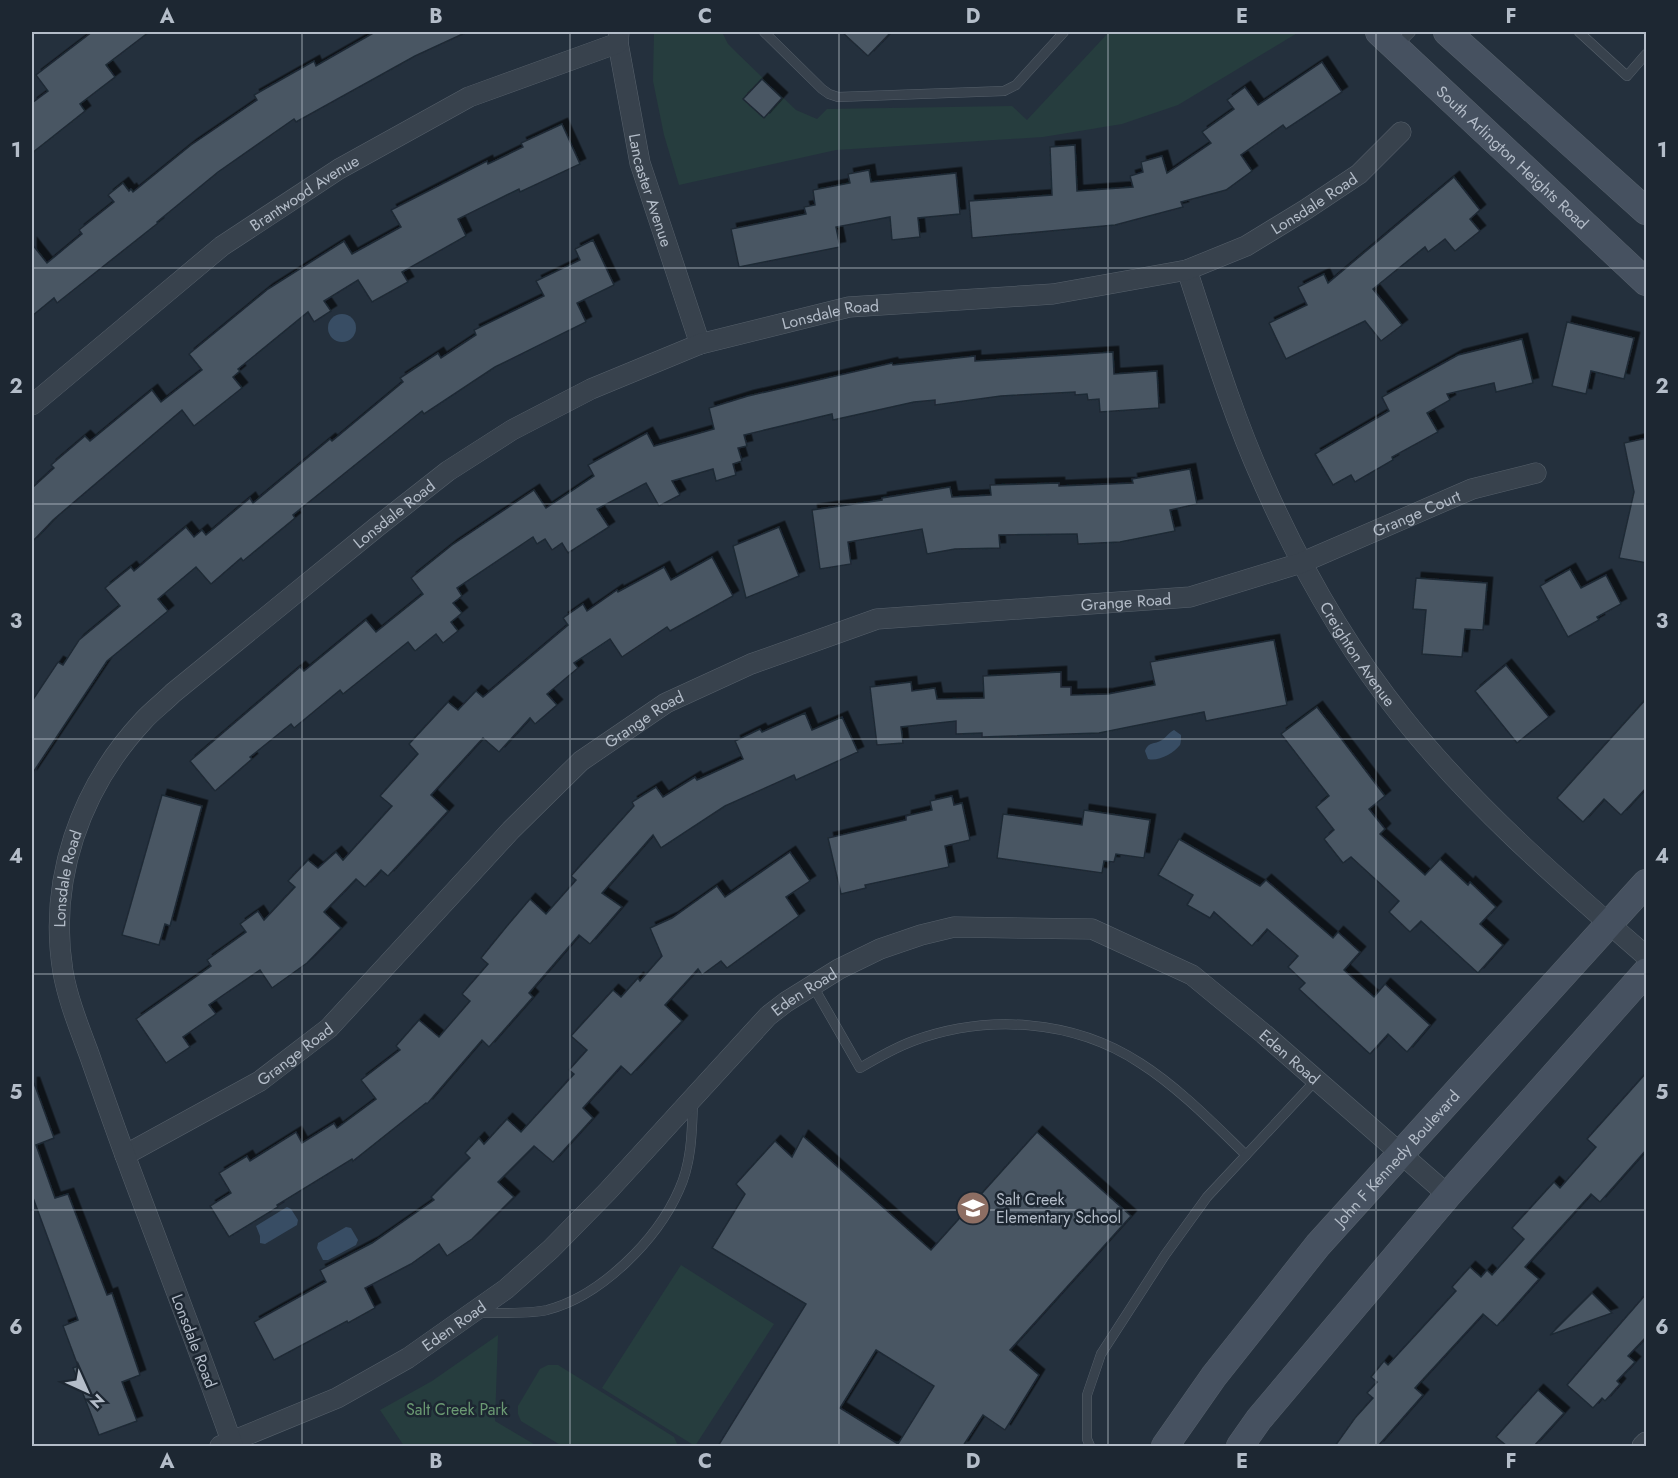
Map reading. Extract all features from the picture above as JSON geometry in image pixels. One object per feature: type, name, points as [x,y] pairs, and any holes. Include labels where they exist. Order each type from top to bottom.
[{"type":"street","points":[[1446,32],[1647,211]]},
{"type":"street","name":"Lancaster Avenue","points":[[619,37],[640,163],[700,344]]},
{"type":"street","name":"Brantwood Avenue","points":[[32,405],[222,246],[339,169],[469,97],[619,37]]},
{"type":"street","name":"South Arlington Heights Road","points":[[1395,37],[1647,282]]},
{"type":"street","name":"Lonsdale Road","points":[[228,1445],[71,1003],[63,972],[60,935],[65,865],[72,840],[96,786],[144,720],[173,693],[448,471],[512,430],[591,388],[700,344],[849,307],[1053,294],[1187,270],[1246,246],[1305,210],[1359,174],[1401,132]]},
{"type":"street","name":"Creighton Avenue","points":[[1187,270],[1261,479],[1301,563],[1344,635],[1402,718],[1470,795],[1647,956]]},
{"type":"street","name":"Grange Court","points":[[1301,563],[1472,489],[1536,473]]},
{"type":"street","name":"Grange Road","points":[[125,1155],[260,1081],[297,1055],[329,1028],[511,830],[581,761],[666,703],[751,664],[877,619],[1190,597],[1301,563]]},
{"type":"street","name":"John F Kennedy Boulevard","points":[[1166,1446],[1214,1376],[1310,1254],[1400,1152],[1647,883]]},
{"type":"street","name":"Eden Road","points":[[228,1445],[337,1398],[408,1358],[506,1289],[551,1249],[768,1016],[786,1002],[839,969],[880,949],[954,927],[1092,929],[1192,975],[1448,1195]]},
{"type":"street","points":[[1240,1446],[1258,1419],[1448,1195],[1647,972]]},
{"type":"street","points":[[1642,1446],[1647,1442]]},
{"type":"lane","points":[[764,32],[822,89],[838,97],[1004,91],[1016,85],[1064,32]]},
{"type":"lane","points":[[1579,32],[1627,75],[1647,54]]},
{"type":"lane","points":[[813,986],[860,1068],[910,1042],[965,1027],[1022,1024],[1064,1031],[1096,1041],[1141,1063],[1204,1114],[1246,1155]]},
{"type":"lane","points":[[1090,1446],[1087,1439],[1087,1395],[1101,1354],[1165,1255],[1207,1197],[1316,1080]]},
{"type":"lane","points":[[470,1314],[547,1310],[587,1294],[624,1266],[654,1232],[679,1190],[692,1144],[693,1098]]},
{"type":"green space","points":[[654,32],[722,32],[728,44],[796,110],[817,119],[827,109],[1012,106],[1027,120],[1109,32],[1299,32],[1178,105],[1122,124],[1043,137],[836,150],[679,185],[664,135],[653,81]]},
{"type":"green space","points":[[681,1265],[774,1324],[695,1446],[602,1388]]},
{"type":"green space","name":"Salt Creek Park","points":[[498,1335],[495,1421],[537,1446],[404,1446],[380,1410],[432,1381]]},
{"type":"green space","points":[[548,1365],[558,1365],[674,1437],[678,1446],[562,1446],[521,1421],[518,1406],[540,1369]]},
{"type":"water","points":[[342,314],[352,318],[356,328],[352,338],[342,342],[332,338],[328,328],[332,318]]},
{"type":"water","points":[[1174,730],[1181,735],[1177,748],[1161,758],[1148,759],[1145,751],[1148,746],[1162,740]]},
{"type":"water","points":[[287,1207],[298,1220],[297,1225],[265,1244],[260,1243],[256,1226]]},
{"type":"water","points":[[346,1227],[351,1228],[358,1240],[356,1245],[328,1260],[323,1260],[317,1248],[318,1243]]},
{"type":"building","points":[[92,32],[149,32],[106,65],[115,77],[80,104],[85,111],[32,153],[32,103],[48,91],[36,75]]},
{"type":"building","points":[[375,32],[467,32],[415,56],[296,122],[294,119],[218,172],[57,303],[54,298],[32,316],[32,244],[47,263],[82,234],[79,230],[114,202],[108,195],[123,183],[129,191],[131,189],[133,192],[191,145],[257,100],[254,95],[314,61],[316,66]]},
{"type":"building","points":[[842,32],[891,32],[868,56]]},
{"type":"building","points":[[1322,62],[1342,92],[1286,129],[1283,125],[1241,155],[1252,171],[1226,190],[1181,202],[1183,207],[1115,225],[972,238],[969,201],[1052,195],[1050,147],[1075,145],[1077,191],[1133,187],[1130,176],[1143,172],[1141,162],[1162,156],[1167,173],[1211,143],[1202,132],[1234,109],[1227,100],[1245,87],[1258,105]]},
{"type":"building","points":[[762,79],[782,98],[764,118],[743,99]]},
{"type":"building","points":[[562,124],[580,164],[520,192],[519,189],[458,219],[466,236],[402,272],[408,282],[372,302],[358,280],[324,301],[331,311],[314,322],[308,312],[238,369],[240,371],[233,377],[242,388],[194,426],[182,410],[53,520],[32,542],[32,488],[54,468],[51,465],[85,436],[90,441],[152,390],[161,402],[202,370],[189,354],[268,289],[344,241],[352,254],[401,227],[391,210],[487,161],[488,164],[523,147],[521,143]]},
{"type":"building","points":[[869,170],[871,182],[956,173],[960,214],[918,218],[920,237],[892,240],[890,217],[836,227],[840,247],[739,267],[731,229],[806,214],[804,207],[815,205],[813,190],[850,183],[848,174]]},
{"type":"building","points":[[1454,177],[1480,210],[1470,219],[1480,231],[1455,251],[1445,239],[1428,252],[1425,247],[1373,289],[1402,325],[1381,341],[1365,321],[1286,359],[1269,323],[1307,305],[1298,287],[1324,274],[1328,283]]},
{"type":"building","points":[[593,240],[614,285],[577,303],[586,322],[495,367],[424,414],[422,411],[293,515],[295,518],[243,561],[241,558],[211,584],[196,567],[158,599],[168,611],[107,661],[32,774],[32,701],[58,662],[63,665],[79,640],[120,606],[105,588],[131,567],[134,571],[186,527],[194,537],[202,530],[206,535],[250,498],[253,503],[330,439],[332,441],[403,382],[400,378],[438,353],[441,358],[476,335],[474,330],[544,296],[536,281],[580,260],[575,249]]},
{"type":"building","points":[[1567,322],[1634,338],[1624,379],[1591,371],[1586,394],[1552,386]]},
{"type":"building","points":[[1522,339],[1533,383],[1496,392],[1494,383],[1447,394],[1450,400],[1427,413],[1438,432],[1392,457],[1393,460],[1355,482],[1351,475],[1333,485],[1315,454],[1389,411],[1382,397],[1458,355]]},
{"type":"building","points":[[1113,352],[1114,374],[1157,371],[1159,408],[1100,412],[1099,399],[1088,400],[1087,394],[1075,395],[1075,392],[1001,396],[935,405],[935,400],[914,402],[833,420],[832,414],[744,435],[747,446],[738,448],[742,461],[733,464],[736,475],[716,481],[713,469],[672,481],[680,495],[659,506],[646,483],[597,509],[609,527],[568,553],[562,543],[552,550],[545,539],[537,544],[533,537],[457,588],[462,596],[453,603],[462,613],[451,622],[458,631],[443,643],[436,634],[415,651],[408,642],[343,694],[340,690],[294,728],[291,724],[250,757],[252,759],[215,791],[190,761],[300,667],[304,671],[366,620],[376,632],[423,594],[411,578],[452,545],[534,490],[546,508],[594,476],[588,465],[647,433],[654,446],[714,429],[709,408],[748,396],[892,363],[893,365],[975,356],[975,361]]},
{"type":"building","points":[[1647,438],[1647,563],[1619,558],[1634,492],[1624,443]]},
{"type":"building","points":[[1190,469],[1197,504],[1170,510],[1175,531],[1120,542],[1078,544],[1077,534],[999,535],[1000,548],[955,549],[927,554],[922,529],[848,542],[851,564],[820,569],[812,510],[950,487],[952,497],[991,495],[990,485],[1059,483],[1059,486],[1133,483],[1132,479]]},
{"type":"building","points":[[779,527],[799,576],[746,598],[733,546]]},
{"type":"building","points":[[712,557],[733,596],[670,631],[667,627],[622,657],[610,639],[574,663],[578,668],[547,694],[557,705],[535,724],[530,718],[499,752],[483,738],[431,795],[448,811],[388,876],[381,870],[365,887],[356,879],[324,912],[341,928],[307,963],[272,988],[260,970],[209,1005],[216,1014],[183,1037],[190,1047],[166,1063],[136,1019],[211,966],[207,960],[246,932],[240,924],[258,911],[264,920],[295,887],[288,881],[308,860],[318,868],[336,852],[343,860],[392,806],[380,796],[418,754],[409,744],[448,702],[458,710],[476,691],[483,697],[568,625],[563,618],[583,604],[587,611],[617,590],[618,592],[664,567],[671,580]]},
{"type":"building","points":[[1570,569],[1581,588],[1606,575],[1621,604],[1597,617],[1599,620],[1568,637],[1540,586]]},
{"type":"building","points":[[1416,578],[1487,583],[1483,630],[1465,629],[1462,657],[1422,654],[1426,610],[1413,609]]},
{"type":"building","points":[[1274,640],[1287,705],[1206,721],[1204,712],[1099,733],[982,737],[982,733],[956,734],[956,721],[901,727],[903,743],[877,745],[870,687],[911,682],[912,691],[935,688],[937,699],[984,698],[983,676],[1061,672],[1061,687],[1071,687],[1071,695],[1108,694],[1155,685],[1150,662]]},
{"type":"building","points":[[1506,665],[1549,717],[1517,743],[1475,691]]},
{"type":"building","points":[[1647,698],[1647,787],[1621,815],[1604,799],[1583,822],[1557,798]]},
{"type":"building","points":[[1317,707],[1385,796],[1369,809],[1385,829],[1380,834],[1425,875],[1440,859],[1468,885],[1470,882],[1496,907],[1480,924],[1503,945],[1478,973],[1421,921],[1410,932],[1389,912],[1399,901],[1351,857],[1343,863],[1324,839],[1334,830],[1316,807],[1329,796],[1281,734]]},
{"type":"building","points":[[805,713],[812,730],[842,717],[858,752],[796,780],[794,775],[725,806],[661,848],[653,835],[602,893],[622,907],[590,944],[579,935],[529,993],[533,997],[489,1047],[482,1040],[427,1104],[353,1161],[352,1159],[229,1237],[210,1206],[231,1193],[219,1173],[247,1156],[250,1161],[296,1132],[302,1143],[334,1123],[337,1128],[376,1099],[361,1080],[400,1050],[396,1046],[419,1020],[439,1037],[470,1001],[462,994],[488,964],[481,958],[507,926],[530,899],[546,914],[576,880],[571,876],[634,806],[632,802],[656,787],[663,797],[695,777],[697,780],[743,759],[735,741],[760,729],[762,732]]},
{"type":"building","points":[[162,795],[202,806],[170,926],[165,924],[159,945],[122,935]]},
{"type":"building","points":[[952,796],[954,805],[962,803],[970,840],[945,846],[949,867],[865,885],[866,888],[841,894],[828,838],[906,820],[906,816],[932,810],[930,801]]},
{"type":"building","points":[[1084,810],[1150,820],[1144,858],[1116,854],[1114,862],[1104,861],[1102,873],[997,858],[1003,814],[1082,825]]},
{"type":"building","points":[[1179,839],[1260,886],[1266,880],[1333,938],[1338,932],[1360,952],[1344,970],[1374,997],[1385,984],[1430,1025],[1407,1052],[1388,1034],[1370,1054],[1299,989],[1305,983],[1288,967],[1298,956],[1267,929],[1252,946],[1214,912],[1210,918],[1187,905],[1193,895],[1158,875]]},
{"type":"building","points":[[790,852],[810,881],[786,897],[799,916],[727,968],[721,961],[702,975],[698,969],[665,1005],[682,1021],[631,1075],[621,1066],[583,1108],[593,1118],[553,1162],[534,1146],[498,1182],[514,1197],[472,1239],[447,1256],[439,1244],[411,1264],[365,1288],[375,1308],[274,1360],[254,1322],[326,1282],[320,1270],[372,1243],[434,1200],[431,1197],[470,1158],[465,1153],[479,1138],[484,1144],[507,1119],[521,1132],[574,1074],[569,1070],[587,1050],[571,1036],[613,990],[621,997],[638,978],[640,981],[662,956],[650,928],[672,918],[717,886],[725,897]]},
{"type":"building","points":[[1647,1072],[1647,1149],[1600,1202],[1591,1194],[1525,1267],[1539,1279],[1497,1326],[1483,1314],[1415,1388],[1423,1395],[1378,1446],[1335,1446],[1373,1398],[1367,1393],[1377,1382],[1371,1377],[1384,1361],[1388,1365],[1456,1291],[1452,1287],[1470,1267],[1481,1277],[1487,1270],[1492,1275],[1524,1239],[1512,1228],[1554,1182],[1560,1188],[1596,1147],[1587,1139]]},
{"type":"building","points":[[32,1083],[34,1083],[54,1138],[36,1145],[55,1198],[68,1194],[107,1295],[112,1293],[140,1375],[122,1382],[137,1421],[99,1435],[73,1368],[78,1366],[63,1326],[78,1320],[32,1195]]},
{"type":"building","points":[[1037,1132],[1131,1216],[1010,1350],[1039,1375],[1005,1430],[983,1415],[963,1446],[718,1446],[806,1304],[712,1248],[745,1194],[736,1184],[775,1141],[792,1157],[803,1136],[931,1250]],"holes":[[[876,1350],[934,1386],[898,1444],[840,1408]]]},
{"type":"building","points":[[1592,1293],[1612,1313],[1550,1335]]},
{"type":"building","points":[[1647,1293],[1647,1336],[1628,1356],[1635,1362],[1617,1381],[1620,1384],[1605,1401],[1602,1398],[1593,1408],[1567,1385]]},
{"type":"building","points":[[1538,1390],[1564,1413],[1534,1446],[1507,1446],[1496,1437]]},
{"type":"place","name":"Salt Creek Elementary School","points":[[973,1208]]}]
